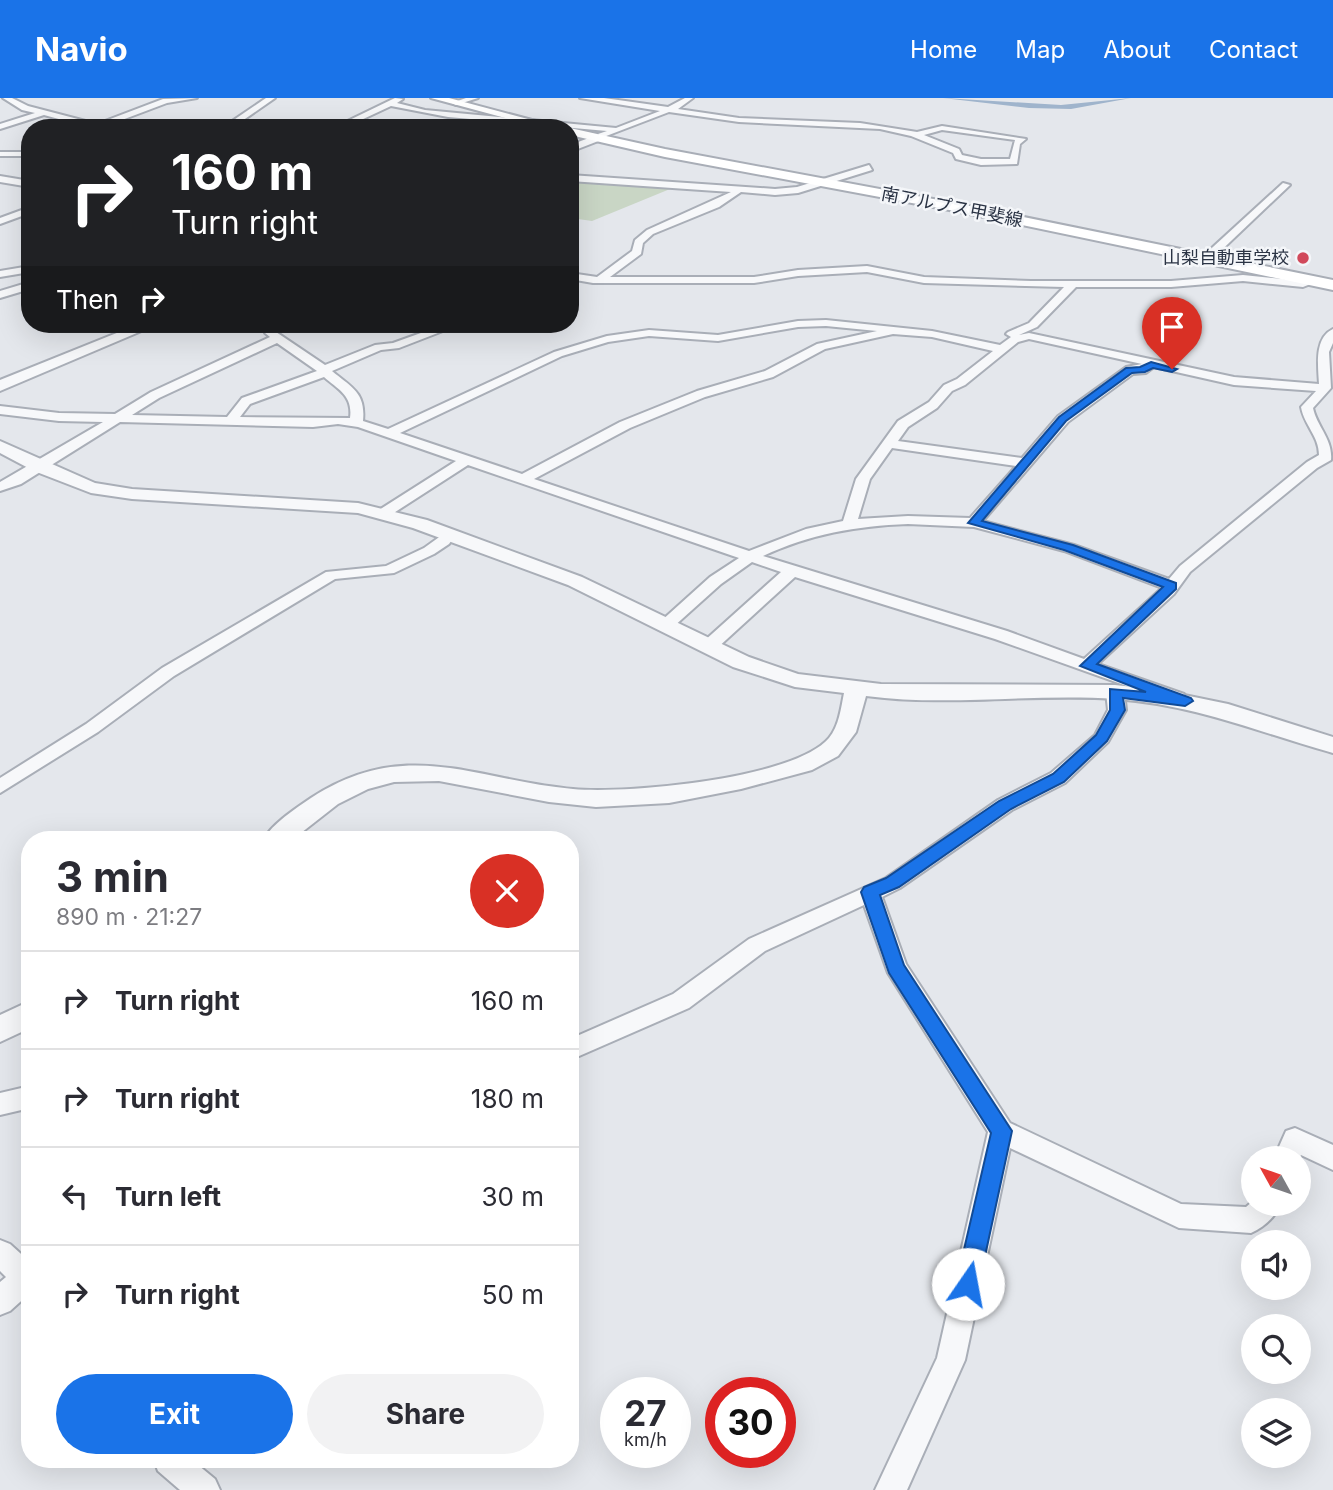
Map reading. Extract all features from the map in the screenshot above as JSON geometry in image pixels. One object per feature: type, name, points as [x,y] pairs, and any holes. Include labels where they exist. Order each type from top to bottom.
[{"type":"main road","points":[[436,98],[521,119]]},
{"type":"main road","name":"南アルプス甲斐線","points":[[579,133],[1333,285]]},
{"type":"street","points":[[7,98],[25,108],[67,119]]},
{"type":"street","points":[[121,119],[166,102],[192,98]]},
{"type":"street","points":[[240,119],[271,98]]},
{"type":"street","points":[[355,119],[401,98]]},
{"type":"street","points":[[456,103],[474,98]]},
{"type":"street","points":[[584,98],[784,124],[876,127],[915,135],[956,151],[959,157],[978,162],[1014,162],[1016,144],[1022,139],[942,128],[915,135]]},
{"type":"street","points":[[579,145],[612,129],[681,105],[689,98]]},
{"type":"street","points":[[388,103],[429,113],[498,119]]},
{"type":"street","points":[[13,109],[25,108]]},
{"type":"street","points":[[25,119],[43,113]]},
{"type":"street","points":[[0,127],[21,120]]},
{"type":"street","points":[[579,126],[612,129]]},
{"type":"street","points":[[942,146],[979,133]]},
{"type":"street","points":[[0,154],[21,153]]},
{"type":"street","points":[[579,179],[786,192],[869,169]]},
{"type":"street","points":[[0,179],[21,182]]},
{"type":"street","points":[[1206,259],[1286,185]]},
{"type":"street","points":[[579,283],[594,280],[637,252],[638,242],[655,229],[681,216],[725,201],[739,191]]},
{"type":"street","points":[[0,222],[21,214]]},
{"type":"street","points":[[0,222],[21,223]]},
{"type":"street","points":[[579,278],[594,280],[754,280],[798,273],[867,269],[932,280],[1072,285],[1171,285],[1243,278],[1303,284],[1313,281]]},
{"type":"street","points":[[0,274],[21,270]]},
{"type":"street","points":[[1014,340],[1008,335],[1034,325],[1072,285]]},
{"type":"street","points":[[0,296],[21,288]]},
{"type":"street","points":[[389,433],[558,354],[607,339],[649,333],[719,338],[798,324],[826,323],[932,334],[1002,349]]},
{"type":"street","points":[[525,478],[625,425],[701,394],[762,378],[821,345],[893,331]]},
{"type":"street","points":[[1087,666],[1172,586],[1185,569],[1311,465],[1326,457],[1327,443],[1307,413],[1307,407],[1325,388],[1323,352],[1333,332]]},
{"type":"street","points":[[0,386],[129,333]]},
{"type":"street","points":[[271,333],[324,371],[354,397],[358,405],[356,422]]},
{"type":"street","points":[[231,421],[247,401],[379,347],[396,346],[431,333]]},
{"type":"street","points":[[850,522],[863,479],[902,424],[933,405],[948,388],[961,382],[1014,340],[1029,335],[1234,382],[1261,381],[1325,388]]},
{"type":"street","points":[[0,487],[40,467],[155,395],[278,338]]},
{"type":"street","points":[[974,523],[1063,419],[1130,370],[1142,370],[1151,365]]},
{"type":"street","points":[[0,410],[118,418],[356,422],[468,458],[751,558],[989,632],[1185,701],[1333,745]]},
{"type":"street","points":[[887,443],[1025,463]]},
{"type":"street","points":[[0,446],[40,467],[91,488],[327,505],[384,513],[449,534],[584,585],[741,662],[795,680],[856,690],[1115,692],[1185,701]]},
{"type":"street","points":[[384,513],[468,458]]},
{"type":"street","points":[[666,625],[725,574],[751,558],[797,537],[850,522],[890,518],[974,523],[1069,548],[1172,586]]},
{"type":"street","points":[[0,787],[92,729],[168,671],[331,575],[389,570],[429,551],[449,534]]},
{"type":"street","points":[[709,646],[792,571]]},
{"type":"street","points":[[286,831],[306,813],[341,790],[393,774],[442,773],[572,797],[637,799],[711,789],[764,776],[817,759],[835,746],[846,732],[856,690]]},
{"type":"street","points":[[579,1046],[681,1001],[757,945],[892,883],[1005,805],[1058,778],[1102,738],[1117,710],[1115,692]]},
{"type":"street","points":[[870,892],[896,967],[1002,1131],[1179,1216],[1251,1220],[1255,1216]]},
{"type":"street","points":[[0,1030],[21,1018]]},
{"type":"street","points":[[0,1104],[21,1099]]},
{"type":"street","points":[[891,1490],[951,1360],[1002,1131]]},
{"type":"street","points":[[1292,1146],[1295,1139],[1309,1146]]},
{"type":"street","points":[[1311,1147],[1333,1158]]},
{"type":"street","points":[[0,1253],[21,1272]]},
{"type":"street","points":[[0,1301],[21,1284]]},
{"type":"street","points":[[178,1468],[204,1490]]},
{"type":"green space","points":[[579,181],[670,189],[592,221],[579,219]]},
{"type":"water","points":[[943,98],[1061,105],[1131,98],[1071,109],[1029,108]]},
{"type":"place","name":"山梨自動車学校","points":[[1303,258]]},
{"type":"route","points":[[968,1284],[1002,1131],[896,967],[870,892],[892,883],[1005,805],[1058,778],[1102,738],[1117,710],[1115,692],[1185,701],[1087,666],[1172,586],[1069,548],[1004,528],[974,523],[1063,419],[1130,370],[1142,370],[1151,365],[1172,369]]}]
